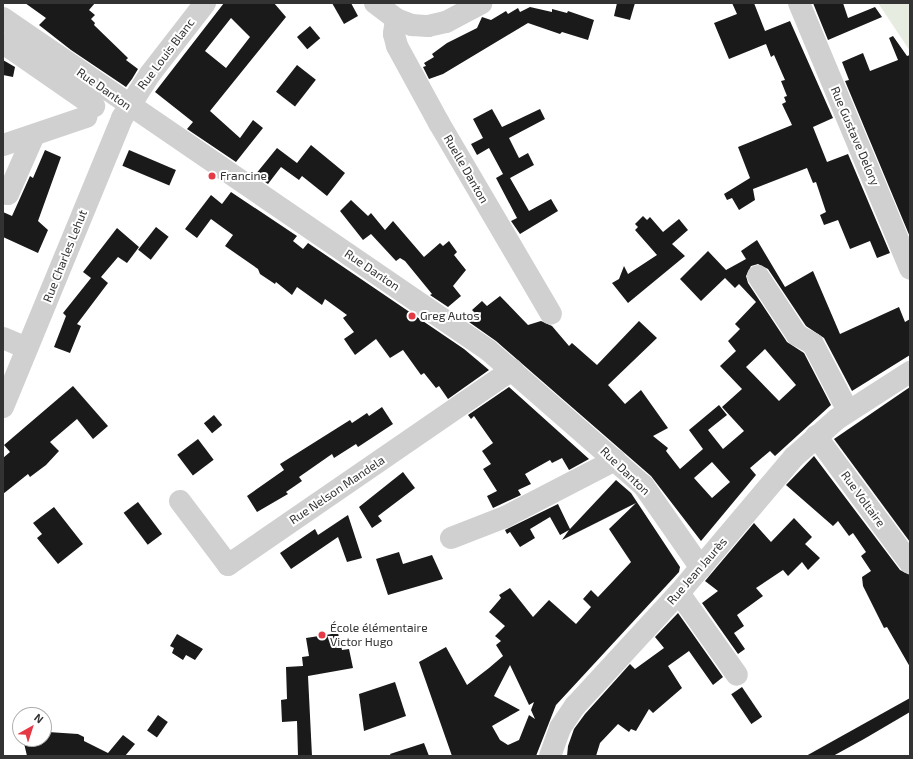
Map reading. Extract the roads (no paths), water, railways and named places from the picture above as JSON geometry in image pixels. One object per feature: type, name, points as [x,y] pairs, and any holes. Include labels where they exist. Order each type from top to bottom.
[{"type":"street","name":"Rue Louis Blanc","points":[[129,106],[205,3]]},
{"type":"street","points":[[375,3],[396,19],[421,26],[446,22],[481,3]]},
{"type":"street","name":"Rue Gustave Delory","points":[[800,3],[910,269]]},
{"type":"street","name":"Rue Danton","points":[[3,18],[95,104],[129,106],[458,328],[512,370],[615,460],[648,492],[700,568]]},
{"type":"street","name":"Ruelle Danton","points":[[396,19],[394,34],[397,46],[439,123],[551,314]]},
{"type":"street","points":[[3,43],[95,104],[114,136]]},
{"type":"street","points":[[3,145],[34,135],[95,104]]},
{"type":"street","name":"Rue Charles Lehut","points":[[3,407],[114,136],[129,106]]},
{"type":"street","points":[[3,193],[8,194],[34,135]]},
{"type":"street","points":[[758,276],[797,335],[813,344],[848,411]]},
{"type":"street","points":[[3,338],[27,348]]},
{"type":"street","name":"Rue Nelson Mandela","points":[[180,501],[228,565],[512,370]]},
{"type":"street","name":"Rue Jean Jaurès","points":[[553,748],[575,706],[679,593],[784,468],[816,436],[848,411],[910,372]]},
{"type":"street","name":"Rue Voltaire","points":[[816,436],[910,563]]},
{"type":"street","points":[[451,538],[505,517],[615,460]]},
{"type":"street","points":[[679,593],[737,675]]},
{"type":"place","name":"Francine","points":[[212,176]]},
{"type":"place","name":"Greg Autos","points":[[412,316]]},
{"type":"place","name":"École élémentaire Victor Hugo","points":[[322,635]]}]
